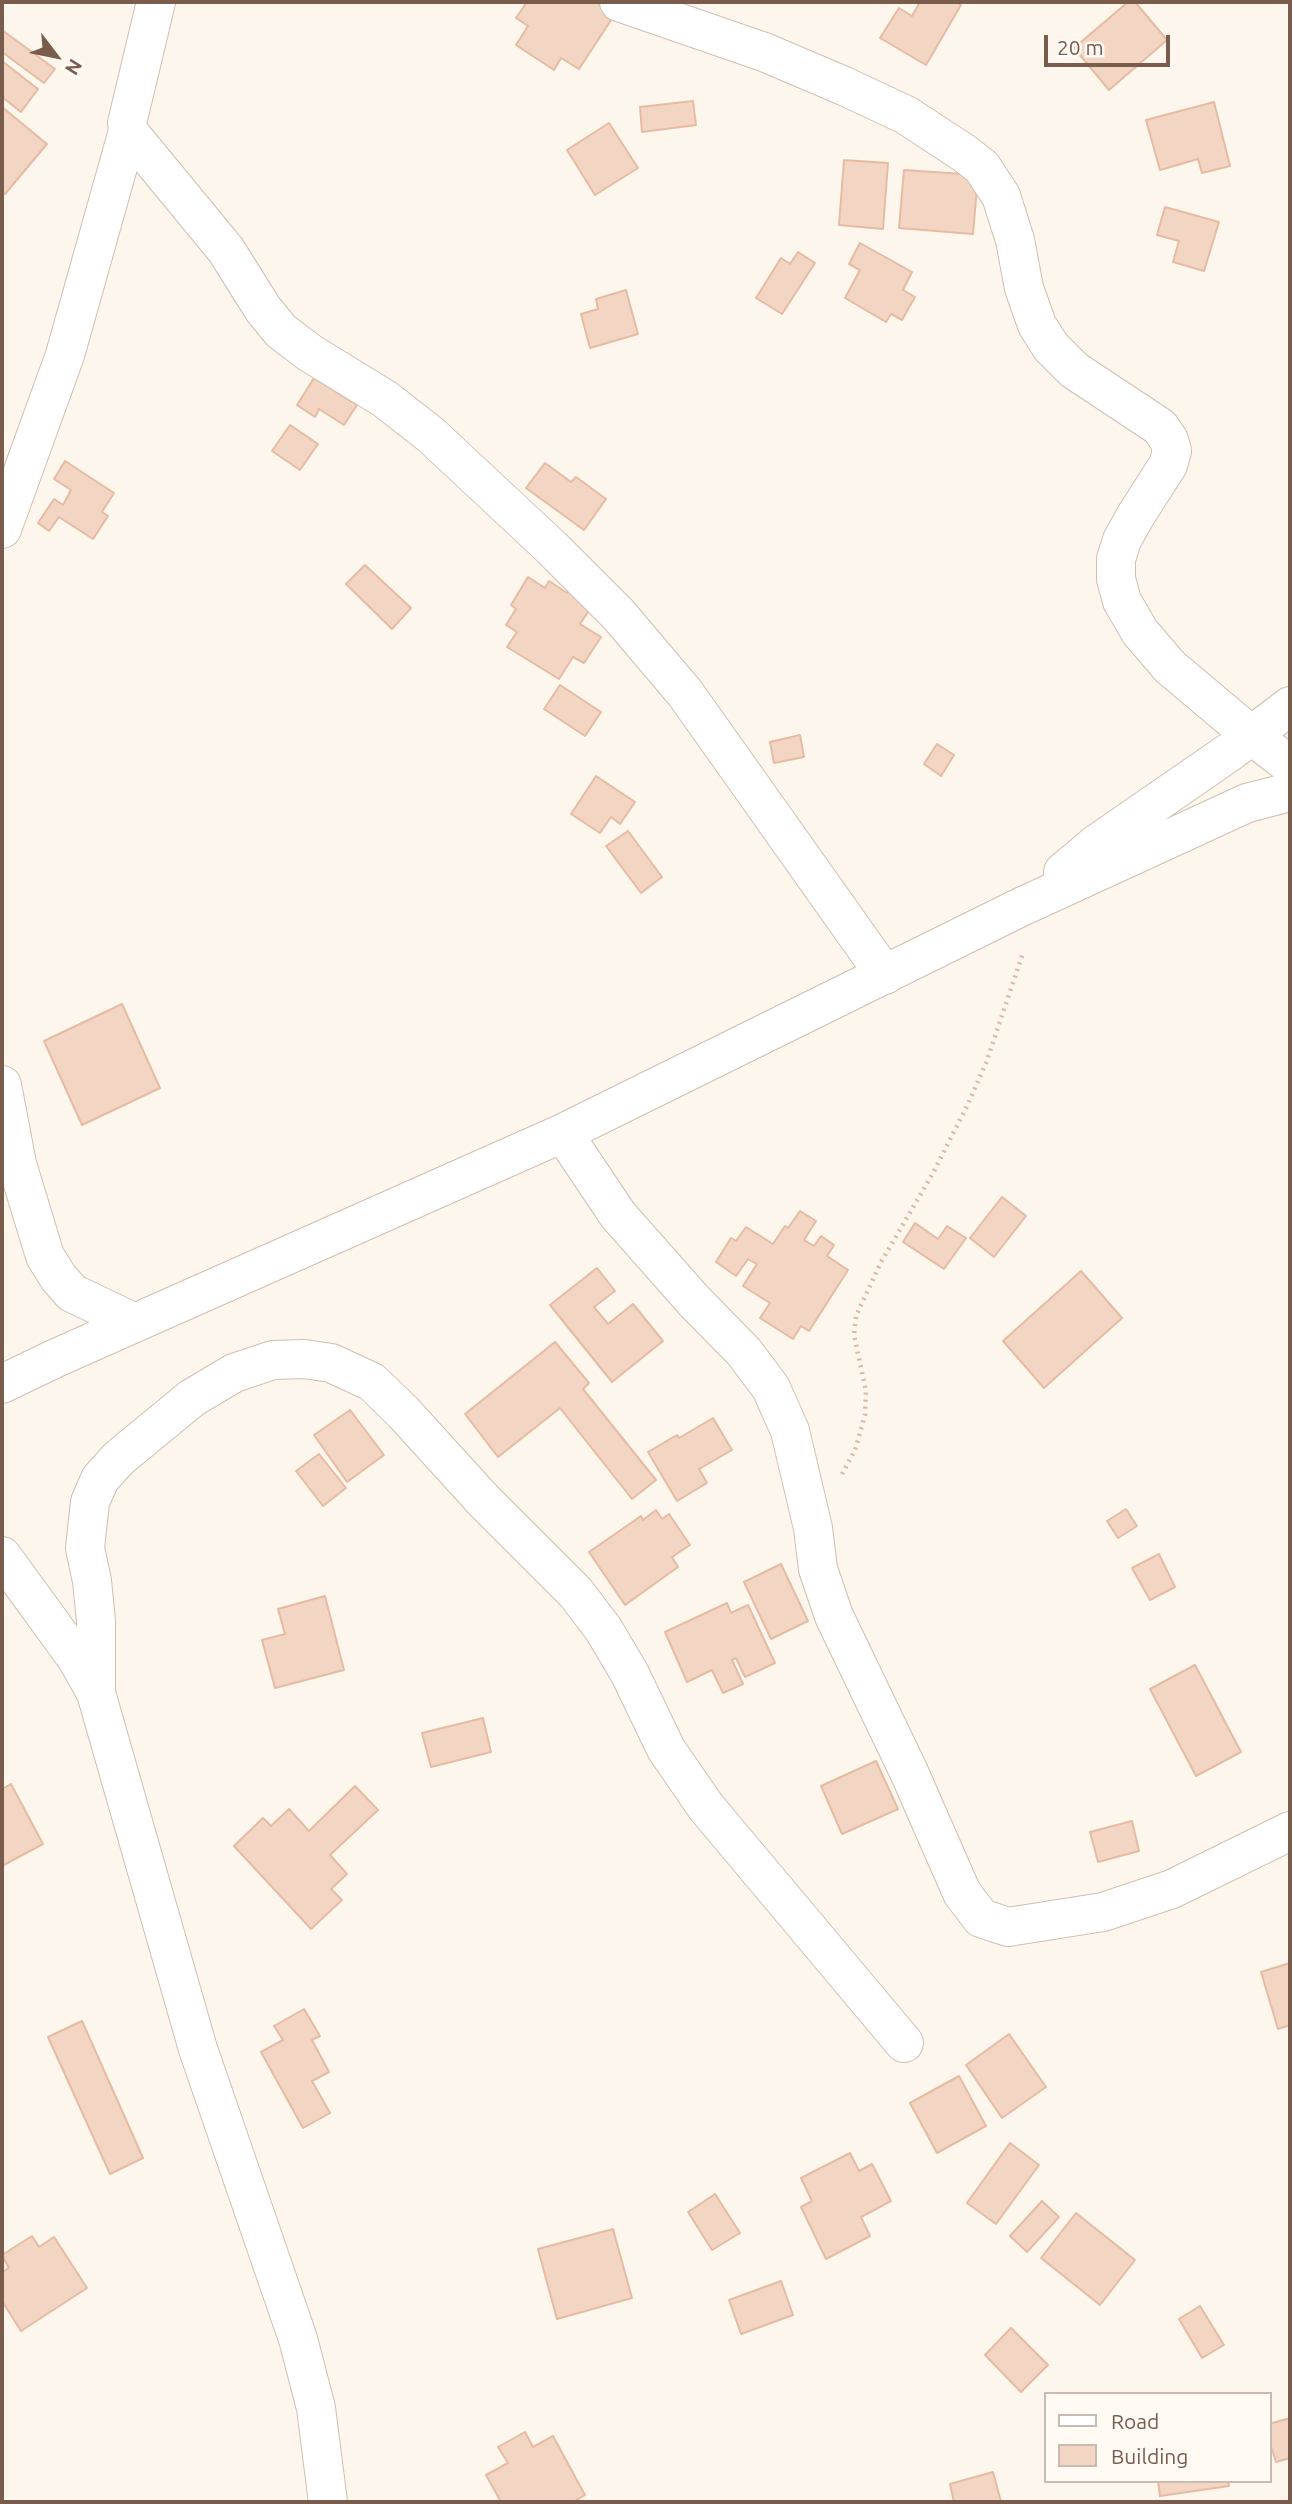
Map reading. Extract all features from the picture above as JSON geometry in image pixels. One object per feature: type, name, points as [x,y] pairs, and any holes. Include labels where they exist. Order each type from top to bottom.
[{"type":"street","points":[[2,530],[65,355],[128,131],[127,123],[156,2]]},
{"type":"street","points":[[619,2],[764,52],[844,86],[906,115],[982,167],[1001,195],[1015,240],[1024,288],[1037,325],[1051,347],[1074,370],[1160,427],[1170,440],[1172,451],[1168,466],[1131,523],[1116,559],[1116,579],[1122,601],[1140,632],[1170,667],[1290,765]]},
{"type":"street","points":[[128,131],[226,250],[263,309],[281,331],[310,353],[385,399],[431,435],[618,614],[692,704],[886,975]]},
{"type":"street","points":[[1030,903],[1095,845],[1252,736],[1290,706]]},
{"type":"street","points":[[2,1384],[563,1133],[1030,903],[1247,803],[1290,792]]},
{"type":"street","points":[[2,1085],[17,1164],[45,1256],[72,1293],[135,1323]]},
{"type":"street","points":[[563,1133],[618,1214],[694,1301],[744,1352],[771,1388],[790,1431],[813,1528],[818,1569],[834,1616],[909,1772],[962,1894],[981,1918],[1008,1927],[1103,1912],[1172,1889],[1290,1831]]},
{"type":"street","points":[[96,1693],[96,1621],[85,1548],[89,1502],[100,1479],[119,1458],[192,1398],[234,1373],[273,1360],[304,1359],[331,1363],[372,1382],[484,1501],[576,1593],[604,1630],[666,1749],[706,1807],[904,2043]]},
{"type":"street","points":[[2,1556],[77,1659],[96,1693],[198,2049],[298,2339],[316,2408],[328,2502]]},
{"type":"path","points":[[813,1528],[855,1450],[865,1415],[866,1391],[854,1335],[856,1316],[880,1264],[933,1173],[986,1063],[1004,1011],[1030,903]]},
{"type":"building","points":[[527,2],[596,2],[615,14],[579,69],[561,58],[554,70],[516,45],[528,26],[516,18]]},
{"type":"building","points":[[920,2],[956,2],[961,5],[926,65],[880,38],[899,8],[912,16]]},
{"type":"building","points":[[1128,2],[1135,2],[1167,40],[1109,90],[1074,48]]},
{"type":"building","points":[[2,30],[55,69],[44,83],[2,52]]},
{"type":"building","points":[[2,61],[38,89],[21,112],[2,97]]},
{"type":"building","points":[[693,101],[696,125],[642,132],[640,107]]},
{"type":"building","points":[[1214,102],[1230,166],[1202,173],[1198,159],[1160,170],[1146,120]]},
{"type":"building","points":[[2,107],[47,144],[5,194],[2,191]]},
{"type":"building","points":[[609,123],[638,168],[595,195],[567,150]]},
{"type":"building","points":[[844,160],[888,163],[883,229],[839,225]]},
{"type":"building","points":[[904,170],[978,175],[973,234],[899,228]]},
{"type":"building","points":[[1165,207],[1219,222],[1204,271],[1173,262],[1179,241],[1157,235]]},
{"type":"building","points":[[860,243],[912,272],[903,290],[915,297],[902,320],[891,314],[886,322],[845,298],[860,270],[849,264]]},
{"type":"building","points":[[798,252],[815,263],[782,314],[756,298],[781,258],[790,264]]},
{"type":"building","points":[[626,290],[638,334],[590,348],[581,314],[598,309],[596,299]]},
{"type":"building","points":[[314,378],[357,405],[344,425],[319,409],[315,417],[297,405]]},
{"type":"building","points":[[290,425],[318,444],[300,470],[272,451]]},
{"type":"building","points":[[65,461],[114,493],[102,512],[108,516],[93,539],[59,517],[49,531],[38,523],[54,499],[63,505],[71,490],[54,479]]},
{"type":"building","points":[[545,463],[571,482],[576,477],[606,499],[584,530],[526,488]]},
{"type":"building","points":[[365,565],[411,608],[392,629],[346,584]]},
{"type":"building","points":[[528,577],[545,588],[549,581],[567,593],[572,585],[596,600],[580,624],[601,637],[584,663],[573,657],[559,679],[507,647],[517,632],[506,625],[516,609],[511,605]]},
{"type":"building","points":[[560,685],[601,712],[585,736],[544,709]]},
{"type":"building","points":[[800,735],[804,757],[774,763],[770,742]]},
{"type":"building","points":[[937,744],[954,755],[941,776],[924,764]]},
{"type":"building","points":[[596,776],[635,802],[620,824],[611,817],[600,833],[571,814]]},
{"type":"building","points":[[628,831],[662,877],[641,893],[606,846]]},
{"type":"building","points":[[122,1004],[160,1088],[82,1125],[44,1041]]},
{"type":"building","points":[[1002,1197],[1026,1216],[994,1257],[970,1238]]},
{"type":"building","points":[[800,1211],[816,1221],[804,1240],[814,1246],[821,1236],[834,1245],[827,1256],[848,1270],[809,1331],[801,1326],[793,1339],[760,1318],[770,1303],[743,1286],[757,1264],[748,1259],[736,1276],[716,1262],[731,1238],[736,1241],[746,1227],[773,1244],[785,1226],[788,1228]]},
{"type":"building","points":[[915,1223],[938,1239],[947,1226],[966,1238],[944,1269],[903,1242]]},
{"type":"building","points":[[597,1268],[615,1291],[594,1307],[608,1324],[633,1304],[663,1341],[612,1382],[550,1305]]},
{"type":"building","points":[[1081,1271],[1122,1318],[1044,1388],[1003,1341]]},
{"type":"building","points":[[555,1342],[589,1383],[583,1389],[656,1480],[632,1499],[560,1408],[498,1457],[465,1414]]},
{"type":"building","points":[[350,1410],[384,1455],[347,1482],[314,1435]]},
{"type":"building","points":[[713,1418],[732,1450],[699,1469],[707,1483],[677,1501],[648,1452]]},
{"type":"building","points":[[319,1454],[346,1488],[323,1506],[296,1471]]},
{"type":"building","points":[[1126,1509],[1137,1526],[1118,1538],[1107,1521]]},
{"type":"building","points":[[656,1510],[662,1519],[669,1514],[690,1545],[672,1557],[678,1567],[625,1605],[589,1552],[641,1516],[643,1520]]},
{"type":"building","points":[[1159,1554],[1175,1587],[1150,1600],[1132,1568]]},
{"type":"building","points":[[781,1564],[808,1621],[771,1639],[744,1582]]},
{"type":"building","points":[[325,1596],[344,1670],[275,1688],[262,1640],[285,1634],[278,1609]]},
{"type":"building","points":[[727,1603],[731,1613],[748,1605],[775,1663],[745,1677],[736,1658],[732,1660],[743,1684],[723,1693],[712,1670],[687,1682],[665,1632]]},
{"type":"building","points":[[1195,1665],[1241,1752],[1196,1776],[1150,1689]]},
{"type":"building","points":[[483,1718],[491,1752],[431,1767],[422,1733]]},
{"type":"building","points":[[876,1761],[898,1809],[842,1834],[821,1786]]},
{"type":"building","points":[[11,1784],[43,1844],[2,1866],[2,1789]]},
{"type":"building","points":[[355,1786],[378,1810],[330,1855],[347,1874],[331,1889],[342,1900],[311,1929],[234,1846],[263,1818],[271,1826],[289,1809],[309,1831]]},
{"type":"building","points":[[1132,1821],[1139,1851],[1098,1862],[1090,1832]]},
{"type":"building","points":[[1290,1963],[1290,2025],[1278,2029],[1261,1972]]},
{"type":"building","points":[[304,2009],[320,2036],[312,2040],[329,2072],[312,2081],[330,2113],[303,2128],[261,2052],[283,2040],[274,2026]]},
{"type":"building","points":[[82,2021],[143,2158],[110,2174],[48,2037]]},
{"type":"building","points":[[1009,2034],[1046,2087],[1002,2118],[966,2065]]},
{"type":"building","points":[[959,2076],[986,2126],[937,2153],[910,2103]]},
{"type":"building","points":[[1010,2143],[1039,2165],[996,2224],[967,2203]]},
{"type":"building","points":[[850,2153],[859,2171],[872,2164],[891,2201],[861,2217],[870,2236],[826,2259],[801,2207],[812,2201],[801,2178]]},
{"type":"building","points":[[715,2194],[740,2233],[712,2250],[688,2212]]},
{"type":"building","points":[[1042,2201],[1059,2217],[1027,2252],[1010,2236]]},
{"type":"building","points":[[1076,2213],[1135,2260],[1100,2305],[1041,2258]]},
{"type":"building","points":[[613,2229],[632,2298],[557,2319],[538,2249]]},
{"type":"building","points":[[32,2236],[39,2247],[54,2237],[87,2288],[21,2331],[2,2301],[2,2272],[9,2268],[2,2255]]},
{"type":"building","points":[[781,2281],[793,2315],[741,2334],[729,2300]]},
{"type":"building","points":[[1200,2306],[1224,2345],[1202,2358],[1179,2319]]},
{"type":"building","points":[[1011,2328],[1048,2365],[1021,2392],[985,2355]]},
{"type":"building","points":[[1290,2418],[1290,2458],[1276,2462],[1271,2446],[1271,2423]]},
{"type":"building","points":[[525,2432],[533,2447],[553,2436],[585,2495],[573,2502],[501,2502],[486,2475],[508,2463],[498,2447]]},
{"type":"building","points":[[993,2472],[1001,2502],[954,2502],[950,2484]]},
{"type":"building","points":[[1158,2483],[1228,2483],[1229,2486],[1160,2496]]}]
